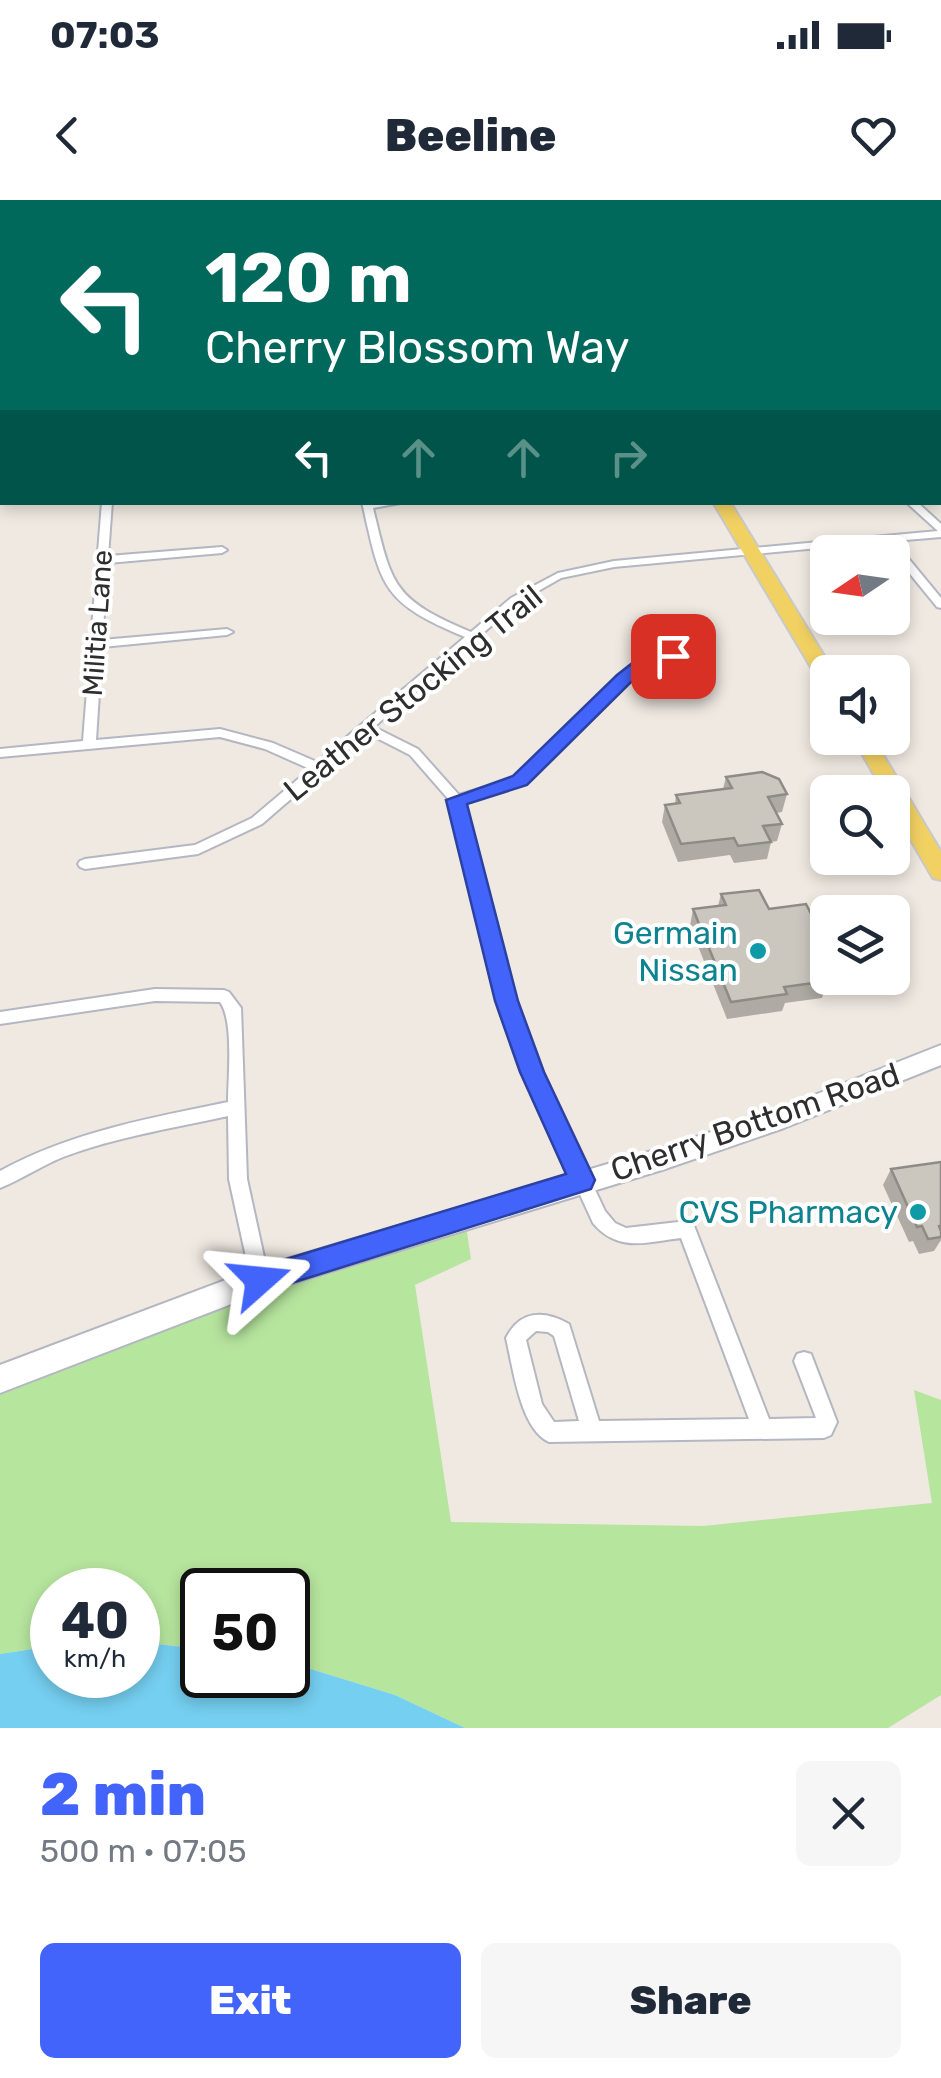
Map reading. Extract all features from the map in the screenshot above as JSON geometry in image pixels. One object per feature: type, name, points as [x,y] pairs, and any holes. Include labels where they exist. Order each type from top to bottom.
[{"type":"main road","points":[[722,505],[813,655]]},
{"type":"main road","points":[[873,755],[941,872]]},
{"type":"main road","name":"Cherry Bottom Road","points":[[0,1379],[260,1280],[775,1121],[941,1056]]},
{"type":"street","name":"Militia Lane","points":[[89,744],[108,505]]},
{"type":"street","points":[[367,505],[386,584],[396,598],[428,619],[472,636]]},
{"type":"street","points":[[914,505],[941,531]]},
{"type":"street","name":"Leather Stocking Trail","points":[[910,536],[941,531]]},
{"type":"street","name":"Leather Stocking Trail","points":[[86,864],[198,850],[257,822],[515,600],[558,576],[614,564],[810,546]]},
{"type":"street","points":[[102,560],[222,550]]},
{"type":"street","points":[[910,567],[941,605]]},
{"type":"street","points":[[95,644],[226,632]]},
{"type":"street","points":[[456,800],[520,781],[641,665],[673,656]]},
{"type":"street","points":[[366,728],[414,752],[456,800],[506,1001],[532,1072],[582,1180],[610,1229],[626,1236],[688,1229],[762,1429]]},
{"type":"street","points":[[0,753],[220,733],[269,746],[319,768]]},
{"type":"street","points":[[0,1018],[137,997],[224,996],[233,1008],[235,1023],[238,1179],[260,1280]]},
{"type":"street","points":[[0,1180],[26,1164],[91,1141],[236,1108]]},
{"type":"street","points":[[592,1431],[562,1330],[549,1322],[535,1321],[523,1327],[516,1338],[539,1421],[550,1432],[824,1428],[827,1422],[804,1361]]},
{"type":"green space","points":[[466,1226],[471,1259],[415,1285],[451,1522],[703,1526],[932,1503],[914,1390],[941,1400],[941,1695],[888,1728],[465,1728],[395,1695],[310,1669],[310,1568],[180,1568],[180,1647],[160,1644],[160,1568],[30,1568],[30,1649],[0,1654],[0,1393],[176,1324]]},
{"type":"water","points":[[160,1644],[180,1647],[180,1698],[310,1698],[310,1669],[395,1695],[465,1728],[0,1728],[0,1654],[30,1649],[30,1698],[160,1698]]},
{"type":"building","points":[[762,772],[779,779],[787,794],[768,797],[782,824],[763,826],[771,842],[738,846],[734,838],[681,844],[665,805],[680,803],[676,795],[732,788],[726,777]]},
{"type":"building","name":"Germain Nissan","points":[[759,890],[769,909],[806,904],[810,912],[810,983],[784,987],[787,994],[731,1002],[693,909],[726,905],[721,894]]},
{"type":"building","name":"CVS Pharmacy","points":[[941,1162],[941,1237],[928,1239],[922,1226],[917,1227],[891,1169]]},
{"type":"place","name":"Germain Nissan","points":[[758,951]]},
{"type":"place","name":"CVS Pharmacy","points":[[918,1212]]},
{"type":"route","points":[[260,1280],[582,1180],[532,1072],[506,1001],[456,800],[520,781],[641,665],[673,656]]}]
